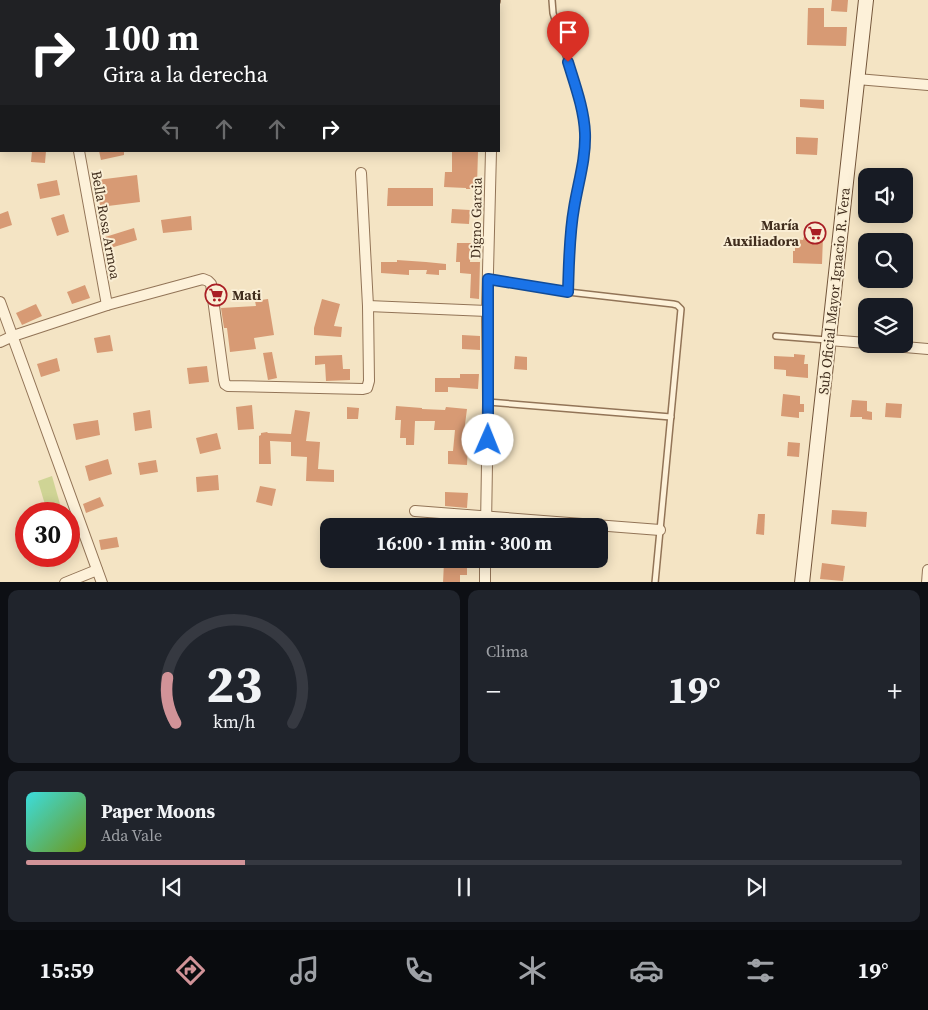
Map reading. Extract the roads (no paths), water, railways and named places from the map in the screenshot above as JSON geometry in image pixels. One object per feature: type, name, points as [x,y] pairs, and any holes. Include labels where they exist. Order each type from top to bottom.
[{"type":"street","name":"Sub Oficial Mayor Ignacio R. Vera","points":[[802,582],[866,0]]},
{"type":"street","points":[[857,79],[928,85]]},
{"type":"street","name":"Bella Rosa Armoa","points":[[79,152],[107,305]]},
{"type":"street","name":"Digno Garcia","points":[[486,518],[487,311],[491,152]]},
{"type":"street","points":[[0,342],[107,305],[203,279],[211,284],[224,380],[228,386],[360,390],[367,388],[369,381],[368,306],[361,173]]},
{"type":"street","points":[[0,302],[102,582]]},
{"type":"street","points":[[368,306],[487,311]]},
{"type":"street","points":[[829,340],[858,342]]},
{"type":"street","points":[[913,348],[928,349]]},
{"type":"street","points":[[414,511],[460,518]]},
{"type":"street","points":[[608,528],[660,530]]},
{"type":"street","points":[[485,568],[485,582]]},
{"type":"street","points":[[65,582],[98,570]]},
{"type":"street","points":[[927,582],[928,570]]},
{"type":"lane","points":[[552,0],[554,13],[582,108],[585,132],[584,158],[571,228],[568,292]]},
{"type":"lane","points":[[488,279],[568,292],[673,304],[680,307],[682,313],[655,582]]},
{"type":"lane","points":[[776,336],[829,340]]},
{"type":"lane","points":[[488,402],[671,417]]},
{"type":"place","name":"María Auxiliadora","points":[[815,233]]},
{"type":"place","name":"Mati","points":[[216,295]]}]
